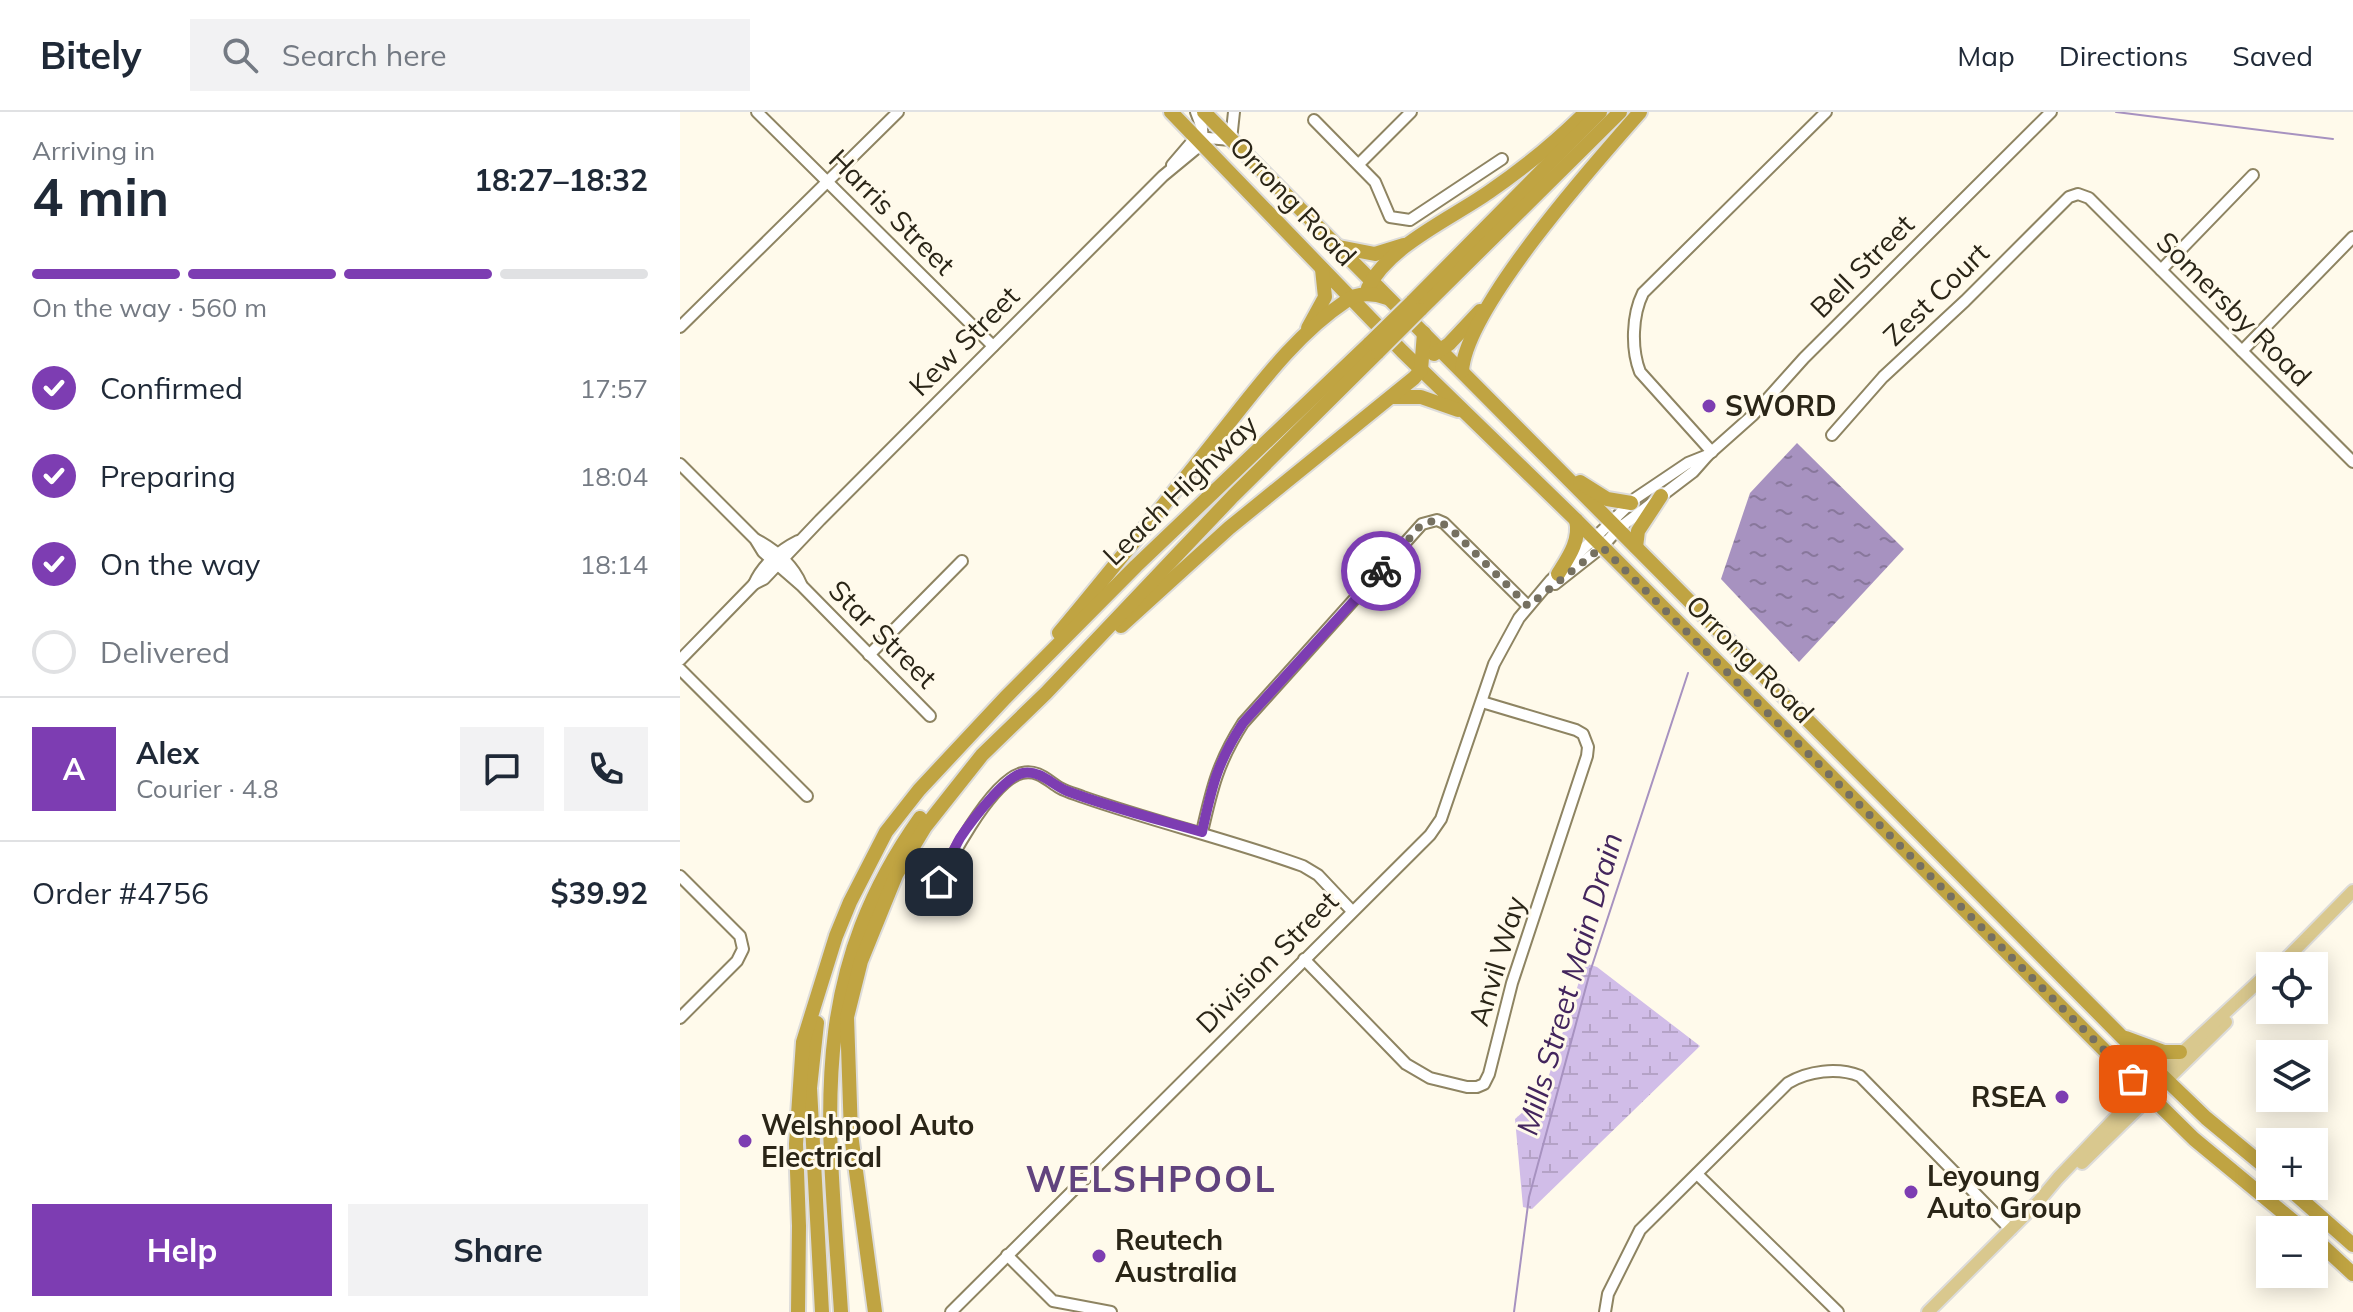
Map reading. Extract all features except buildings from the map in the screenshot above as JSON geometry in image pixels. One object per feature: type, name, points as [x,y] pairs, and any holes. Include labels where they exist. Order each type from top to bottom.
[{"type":"highway","name":"Orrong Road","points":[[1171,112],[1201,139],[1402,351],[1422,363],[1462,411],[1576,520],[2147,1093],[2194,1139],[2287,1216]]},
{"type":"highway","name":"Orrong Road","points":[[1207,112],[1338,247],[1369,287],[1391,300],[2122,1037],[2206,1118],[2256,1159]]},
{"type":"highway","points":[[1005,698],[1143,533],[1260,381],[1302,338],[1350,298],[1369,287],[1409,244],[1518,171],[1586,112]]},
{"type":"highway","name":"Leach Highway","points":[[1416,306],[1600,112]]},
{"type":"highway","name":"Leach Highway","points":[[982,755],[1046,693],[1374,348],[1620,112]]},
{"type":"highway","points":[[1046,693],[1229,528],[1393,397],[1422,363],[1441,350],[1495,295],[1553,216],[1640,112]]},
{"type":"highway","points":[[1338,247],[1375,254],[1409,244]]},
{"type":"highway","points":[[1302,338],[1325,297],[1322,268]]},
{"type":"highway","points":[[1369,287],[1371,319]]},
{"type":"highway","points":[[1462,371],[1464,355],[1495,295]]},
{"type":"highway","points":[[1422,363],[1424,333]]},
{"type":"highway","name":"Leach Highway","points":[[836,936],[886,832],[919,790],[1136,566],[1374,348]]},
{"type":"highway","points":[[1393,397],[1421,397],[1462,411]]},
{"type":"highway","points":[[1547,459],[1607,499],[1631,503]]},
{"type":"highway","points":[[1636,547],[1638,531],[1661,496]]},
{"type":"highway","points":[[1558,574],[1573,548],[1578,532],[1576,520]]},
{"type":"highway","points":[[841,1312],[829,1165],[830,1068],[840,997],[852,949],[873,895],[899,847],[925,812],[982,755]]},
{"type":"highway","points":[[875,1312],[851,1134],[846,1045],[850,998],[861,961],[896,875],[925,827],[982,755]]},
{"type":"highway","points":[[798,1312],[796,1144],[803,1042],[836,936]]},
{"type":"highway","points":[[822,1312],[810,1088],[819,1007],[836,936]]},
{"type":"highway","points":[[2122,1037],[2164,1052],[2180,1052]]},
{"type":"highway","points":[[2302,1200],[2353,1245]]},
{"type":"highway","points":[[2328,1251],[2353,1274]]},
{"type":"main road","points":[[2293,952],[2353,891]]},
{"type":"main road","points":[[2163,1077],[2180,1052],[2256,984]]},
{"type":"main road","points":[[1928,1312],[2163,1077],[2256,992]]},
{"type":"street","name":"Harris Street","points":[[757,112],[993,346]]},
{"type":"street","points":[[680,327],[898,112]]},
{"type":"street","points":[[1196,112],[1201,139],[1231,140],[1234,112]]},
{"type":"street","points":[[1207,112],[1219,112]]},
{"type":"street","points":[[1359,164],[1411,112]]},
{"type":"street","points":[[1710,454],[1640,372],[1635,355],[1636,309],[1643,293],[1826,112]]},
{"type":"street","name":"Bell Street","points":[[1614,525],[1693,472],[2051,112]]},
{"type":"street","points":[[1314,120],[1380,189],[1390,217],[1410,220],[1502,159]]},
{"type":"street","name":"Kew Street","points":[[680,660],[1201,139]]},
{"type":"street","points":[[2161,270],[2253,175]]},
{"type":"street","name":"Somersby Road","points":[[2078,194],[2089,198],[2353,462]]},
{"type":"street","name":"Zest Court","points":[[1832,435],[1883,377],[1965,301],[2069,197],[2078,194]]},
{"type":"street","points":[[2242,351],[2353,237]]},
{"type":"street","name":"Bell Street","points":[[1614,525],[1631,503],[1688,463],[1710,454]]},
{"type":"street","name":"Star Street","points":[[680,464],[930,716]]},
{"type":"street","points":[[1202,832],[1215,774],[1226,748],[1243,723],[1422,524],[1437,520],[1444,523],[1528,606]]},
{"type":"street","points":[[1598,542],[1614,525]]},
{"type":"street","name":"Division Street","points":[[951,1312],[1436,827],[1499,652],[1528,606],[1558,574],[1598,542]]},
{"type":"street","name":"Division Street","points":[[1539,595],[1598,542]]},
{"type":"street","points":[[869,655],[962,561]]},
{"type":"street","points":[[680,669],[807,796]]},
{"type":"street","name":"Anvil Way","points":[[1304,959],[1406,1064],[1430,1078],[1467,1087],[1484,1084],[1512,983],[1570,812],[1588,747],[1583,734],[1576,730],[1482,702]]},
{"type":"street","points":[[933,894],[961,838],[998,791],[1009,780],[1025,772],[1035,773],[1060,788],[1084,797],[1303,866],[1318,875],[1352,911]]},
{"type":"street","points":[[680,876],[740,936],[743,949],[737,961],[680,1018]]},
{"type":"street","points":[[1605,1312],[1608,1294],[1640,1230],[1788,1083],[1801,1075],[1849,1072],[1860,1076],[2011,1230]]},
{"type":"street","points":[[1697,1174],[1838,1312]]},
{"type":"street","points":[[1007,1255],[1053,1301],[1111,1312]]},
{"type":"green space","points":[[1585,963],[1597,967],[1700,1046],[1532,1209],[1523,1207],[1515,1119],[1543,1094]]},
{"type":"water","points":[[1797,443],[1904,549],[1799,662],[1721,579],[1750,493]]},
{"type":"waterway","name":"Mills Street Main Drain","points":[[2116,112],[2333,139]]},
{"type":"waterway","name":"Mills Street Main Drain","points":[[1514,1312],[1529,1197],[1590,972],[1688,673]]},
{"type":"way so far","points":[[1381,571],[1422,524],[1437,520],[1451,529],[1528,606],[1602,547],[2133,1079]]},
{"type":"place","name":"SWORD","points":[[1709,406]]},
{"type":"place","name":"RSEA","points":[[2062,1097]]},
{"type":"place","name":"Welshpool Auto Electrical","points":[[745,1141]]},
{"type":"place","name":"Leyoung Auto Group","points":[[1911,1192]]},
{"type":"place","name":"Reutech Australia","points":[[1099,1256]]},
{"type":"district","name":"WELSHPOOL","points":[[1151,1179]]},
{"type":"route","points":[[939,882],[961,838],[998,791],[1009,780],[1025,772],[1035,773],[1060,788],[1084,797],[1202,832],[1215,774],[1226,748],[1243,723],[1381,571]]}]
